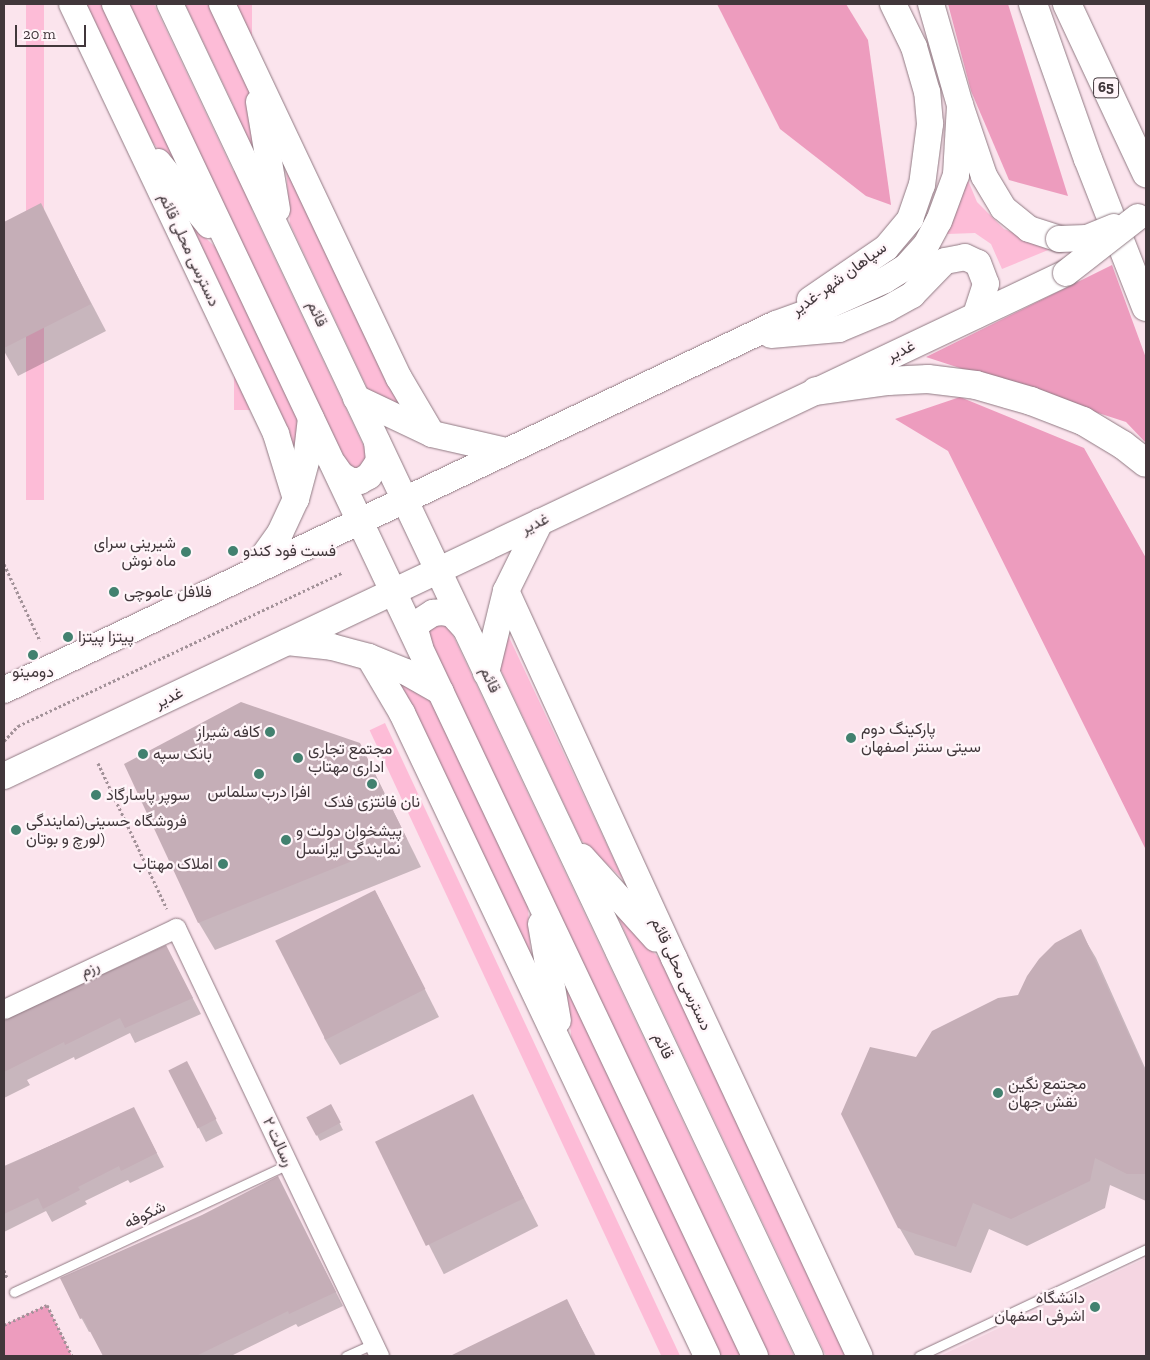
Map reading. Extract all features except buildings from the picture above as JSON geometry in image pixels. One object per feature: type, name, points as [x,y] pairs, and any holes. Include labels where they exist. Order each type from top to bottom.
[{"type":"highway","points":[[1032,4],[1088,159],[1146,307]]},
{"type":"highway","name":"65","points":[[1067,4],[1146,173]]},
{"type":"highway","points":[[816,391],[888,381],[928,379],[976,385],[1031,401],[1083,421],[1123,445],[1146,463]]},
{"type":"main road","name":"دسترسی محلی قائم","points":[[72,4],[276,434],[296,499]]},
{"type":"main road","points":[[115,4],[755,1356]]},
{"type":"main road","name":"قائم","points":[[170,4],[810,1356]]},
{"type":"main road","points":[[222,4],[399,378],[432,434]]},
{"type":"main road","name":"سپاهان شهر-غدیر","points":[[776,324],[886,248],[910,219],[922,185],[930,124],[926,92],[914,47],[894,4]]},
{"type":"main road","points":[[931,4],[960,105],[984,176],[1003,208],[1029,229],[1059,239],[1087,238],[1142,214]]},
{"type":"main road","points":[[254,73],[282,240]]},
{"type":"main road","points":[[4,690],[359,520],[776,324],[832,304],[885,280],[907,266],[926,245],[938,221],[956,175],[960,105]]},
{"type":"main road","points":[[131,128],[236,259]]},
{"type":"main road","name":"غدیر","points":[[4,776],[1066,272],[1142,214]]},
{"type":"main road","points":[[747,338],[839,329],[887,310],[912,295],[944,261],[965,257],[978,263],[986,284],[976,315]]},
{"type":"main road","points":[[356,398],[432,434],[507,451]]},
{"type":"main road","points":[[252,572],[280,534],[296,499],[306,461],[311,418]]},
{"type":"main road","points":[[332,462],[346,479],[360,481],[375,470],[379,461],[377,442]]},
{"type":"main road","points":[[486,673],[506,591],[540,522]]},
{"type":"main road","name":"دسترسی محلی قائم","points":[[506,591],[674,958],[860,1356]]},
{"type":"main road","points":[[420,648],[415,630],[419,622],[433,613],[452,614],[465,628]]},
{"type":"main road","points":[[286,642],[332,647],[369,657],[406,672],[441,692]]},
{"type":"main road","points":[[369,657],[402,713],[707,1356]]},
{"type":"main road","points":[[564,836],[674,958]]},
{"type":"main road","points":[[535,891],[564,1054]]},
{"type":"street","name":"رزم","points":[[4,1010],[176,928]]},
{"type":"street","name":"رسالت ۲","points":[[176,928],[376,1350]]},
{"type":"lane","name":"شکوفه","points":[[14,1292],[288,1164]]},
{"type":"lane","points":[[919,1356],[1146,1248]]},
{"type":"lane","points":[[346,1356],[376,1350]]},
{"type":"path","points":[[4,564],[40,641]]},
{"type":"path","points":[[4,741],[18,726],[342,573]]},
{"type":"path","points":[[98,763],[176,928]]},
{"type":"path","points":[[4,1323],[48,1305],[72,1356]]},
{"type":"shaded area","points":[[26,4],[44,4],[44,500],[26,500]]},
{"type":"shaded area","points":[[79,4],[103,4],[184,175],[138,128]]},
{"type":"shaded area","points":[[125,4],[154,4],[367,453],[366,467],[347,470]]},
{"type":"shaded area","points":[[185,4],[209,4],[245,79],[252,144]]},
{"type":"shaded area","points":[[234,4],[252,4],[252,410],[234,410]]},
{"type":"shaded area","points":[[717,4],[846,4],[868,40],[891,205],[866,196],[780,129]]},
{"type":"shaded area","points":[[948,4],[1008,4],[1068,196],[1009,180],[971,91]]},
{"type":"shaded area","points":[[286,167],[400,407],[369,392],[290,224]]},
{"type":"shaded area","points":[[965,173],[977,202],[1004,229],[1053,248],[1002,269],[991,244],[975,233],[947,234]]},
{"type":"shaded area","points":[[182,216],[224,255],[304,423],[296,456]]},
{"type":"shaded area","points":[[1112,265],[1146,358],[1146,443],[1126,422],[926,357]]},
{"type":"shaded area","points":[[960,397],[1084,448],[1146,558],[1146,850],[948,451],[895,419]]},
{"type":"shaded area","points":[[439,622],[450,629],[794,1356],[765,1356],[426,640],[427,627]]},
{"type":"shaded area","points":[[507,633],[623,879],[581,840],[499,666]]},
{"type":"shaded area","points":[[399,683],[429,697],[528,906],[531,963]]},
{"type":"shaded area","points":[[385,723],[680,1356],[661,1356],[370,730]]},
{"type":"shaded area","points":[[617,915],[663,962],[849,1356],[826,1356]]},
{"type":"shaded area","points":[[565,979],[743,1356],[720,1356],[572,1044]]},
{"type":"shaded area","name":"دانشگاه اشرفی اصفهان","points":[[1146,1258],[1146,1356],[940,1356]]},
{"type":"shaded area","points":[[47,1305],[72,1356],[4,1356],[4,1325]]},
{"type":"place","name":"فست فود کندو","points":[[233,551]]},
{"type":"place","name":"شیرینی سرای ماه نوش","points":[[186,552]]},
{"type":"place","name":"فلافل عاموچی","points":[[114,592]]},
{"type":"place","name":"پیتزا پیتزا","points":[[68,637]]},
{"type":"place","name":"دومینو","points":[[33,655]]},
{"type":"place","name":"کافه شیراز","points":[[270,732]]},
{"type":"place","name":"پارکینگ دوم سیتی سنتر اصفهان","points":[[851,738]]},
{"type":"place","name":"بانک سپه","points":[[143,754]]},
{"type":"place","name":"مجتمع تجاری اداری مهتاب","points":[[298,758]]},
{"type":"place","name":"افرا درب سلماس","points":[[259,774]]},
{"type":"place","name":"نان فانتزی فدک","points":[[372,784]]},
{"type":"place","name":"سوپر پاسارگاد","points":[[96,795]]},
{"type":"place","name":"فروشگاه حسینی(نمایندگی لورچ و بوتان)","points":[[16,830]]},
{"type":"place","name":"پیشخوان دولت و نمایندگی ایرانسل","points":[[286,840]]},
{"type":"place","name":"املاک مهتاب","points":[[223,864]]},
{"type":"place","name":"مجتمع نگین نقش جهان","points":[[998,1093]]},
{"type":"place","name":"دانشگاه اشرفی اصفهان","points":[[1095,1307]]}]
